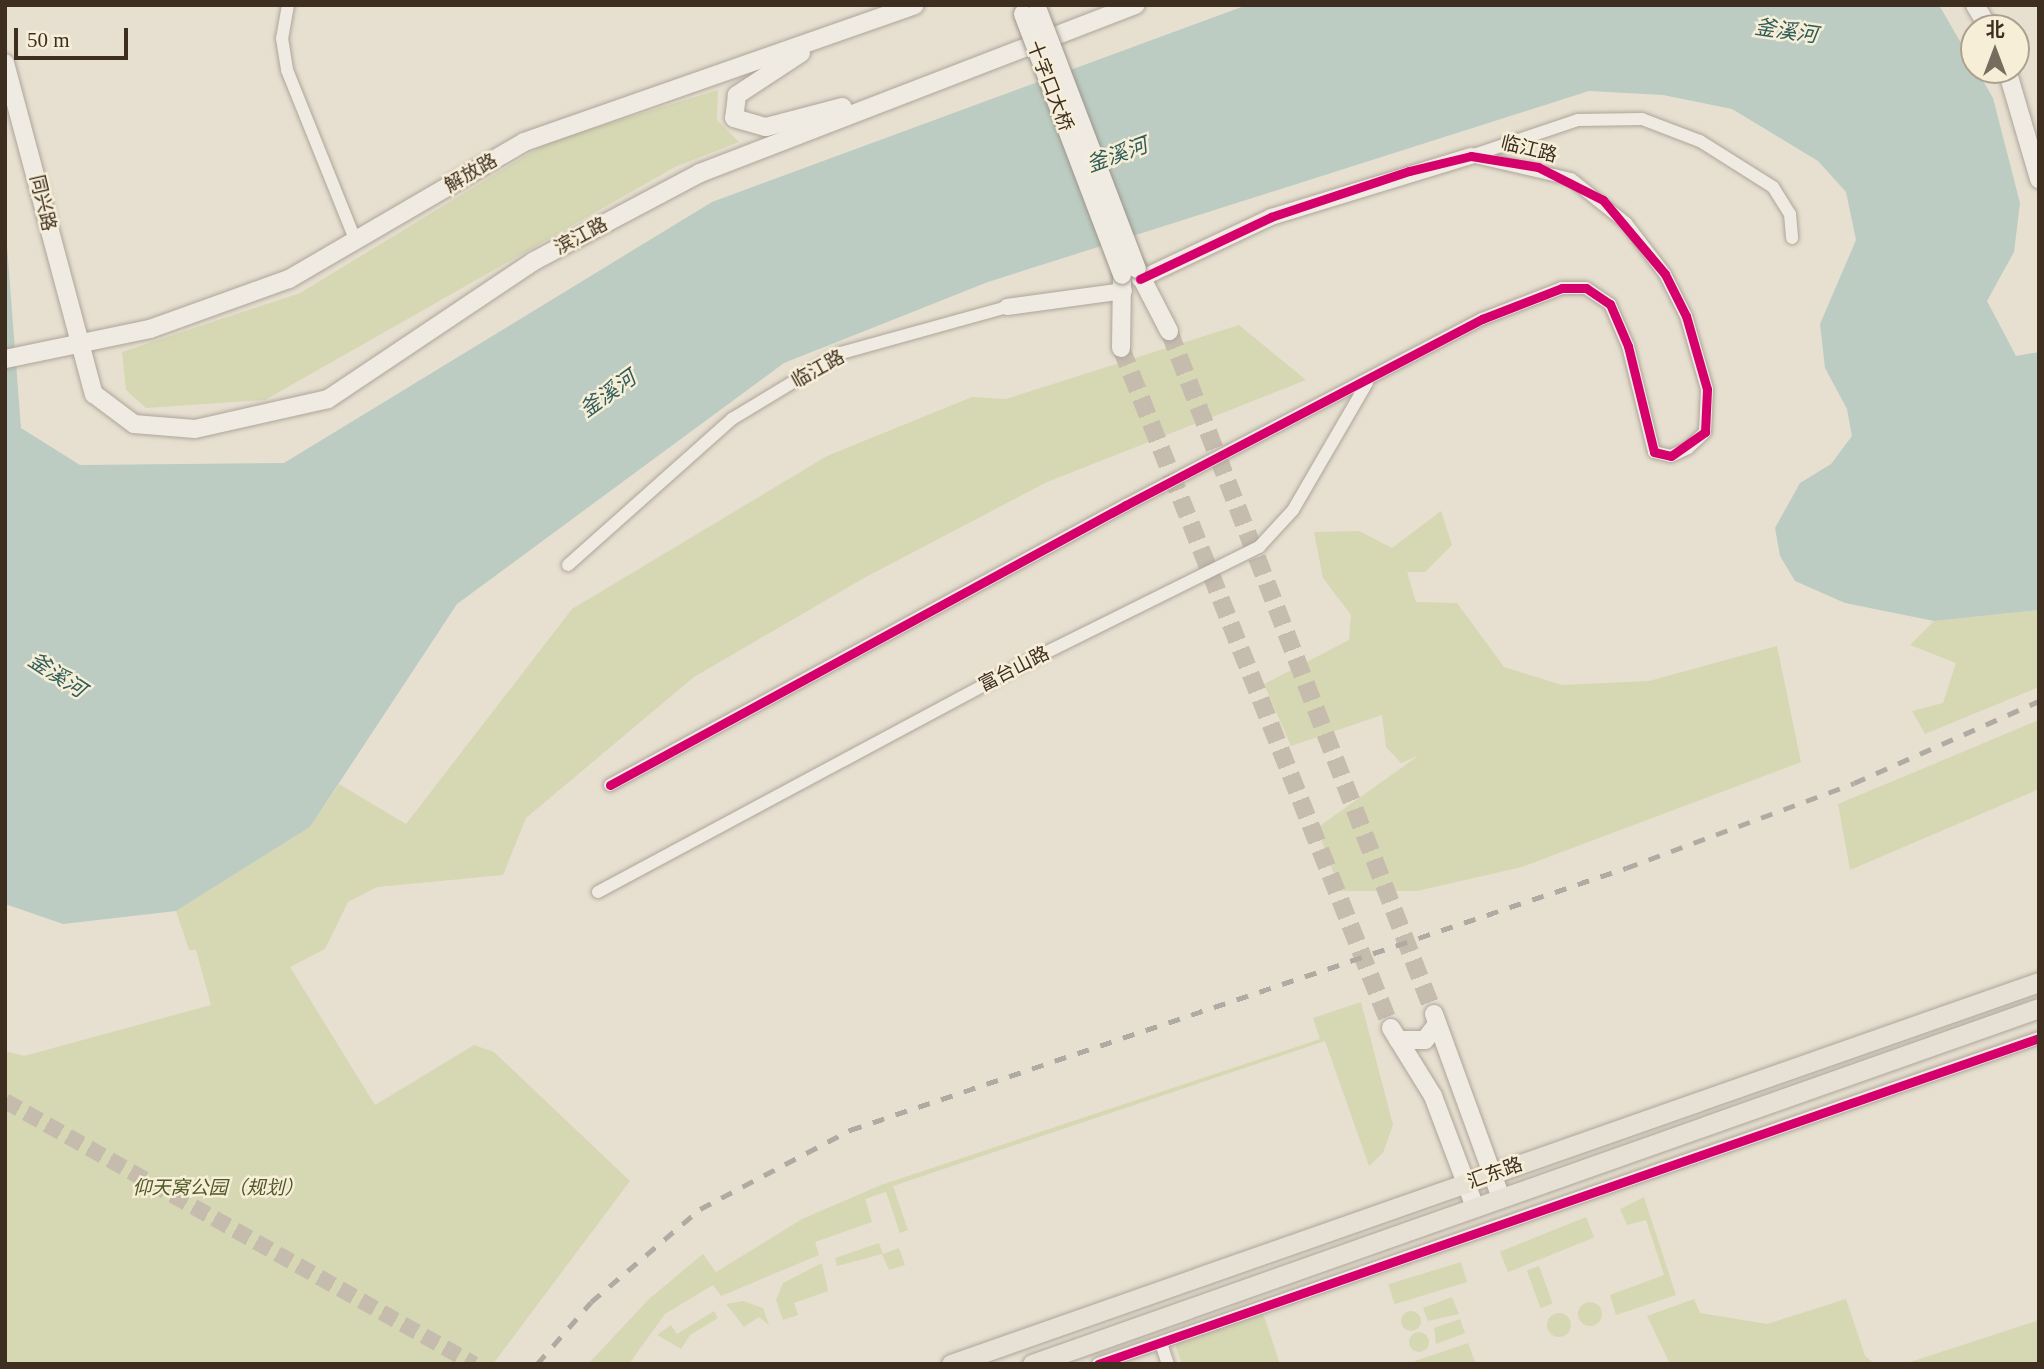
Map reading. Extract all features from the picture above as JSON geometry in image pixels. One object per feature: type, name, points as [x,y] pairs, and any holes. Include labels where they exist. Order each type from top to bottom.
[{"type":"main road","name":"解放路","points":[[5,359],[150,329],[289,279],[524,142],[915,5]]},
{"type":"main road","name":"滨江路","points":[[76,344],[94,394],[134,425],[195,429],[328,399],[534,261],[700,173],[873,104],[1136,5]]},
{"type":"main road","name":"十字口大桥","points":[[1029,7],[1131,279],[1169,331]]},
{"type":"main road","points":[[826,37],[737,95],[734,118],[766,127],[873,104]]},
{"type":"main road","name":"同兴路","points":[[5,62],[23,112],[76,344]]},
{"type":"main road","points":[[2011,84],[2039,179]]},
{"type":"main road","points":[[2023,84],[2039,134]]},
{"type":"main road","points":[[1121,348],[1131,279]]},
{"type":"main road","name":"汇东路","points":[[951,1364],[2038,983]]},
{"type":"main road","name":"汇东路","points":[[1032,1364],[2039,1008]]},
{"type":"main road","points":[[1475,1207],[1433,1096],[1394,1034],[1424,1040],[1436,1019],[1501,1198]]},
{"type":"street","points":[[288,5],[282,38],[288,70],[355,239]]},
{"type":"street","points":[[1471,156],[1578,120],[1642,119],[1700,141],[1773,187],[1790,214],[1792,238]]},
{"type":"street","name":"临江路","points":[[568,565],[732,419],[841,353],[1007,307],[1131,279],[1271,217],[1471,156],[1506,159],[1571,179],[1626,223],[1665,274],[1686,316],[1709,411],[1705,432],[1688,448],[1671,456],[1654,452],[1628,346],[1610,303],[1586,288],[1562,288],[1482,319],[1367,383]]},
{"type":"street","points":[[610,785],[1126,505],[1367,383]]},
{"type":"street","name":"富台山路","points":[[598,892],[1021,665],[1259,547],[1293,510],[1367,383]]},
{"type":"street","points":[[1098,1364],[2039,1038]]},
{"type":"street","points":[[1161,1343],[1168,1364]]},
{"type":"green space","points":[[718,90],[717,120],[739,142],[675,167],[265,400],[146,408],[126,390],[122,352],[300,293],[548,142]]},
{"type":"green space","name":"仰天窝公园（规划）","points":[[1239,325],[1306,380],[1047,482],[864,578],[694,677],[526,818],[503,875],[377,887],[348,902],[325,949],[290,967],[375,1105],[474,1045],[494,1052],[630,1181],[493,1364],[5,1364],[5,1051],[24,1056],[211,1005],[196,950],[189,950],[176,911],[310,827],[339,784],[406,824],[572,609],[827,456],[972,397],[1006,399]]},
{"type":"green space","points":[[1441,511],[1452,545],[1425,572],[1407,572],[1416,602],[1457,603],[1504,667],[1562,685],[1649,681],[1777,646],[1801,762],[1522,867],[1417,891],[1340,891],[1317,828],[1418,756],[1401,763],[1386,747],[1382,715],[1291,746],[1264,684],[1349,640],[1351,615],[1323,578],[1314,532],[1359,531],[1392,548]]},
{"type":"green space","points":[[2039,610],[2039,687],[1925,734],[1912,711],[1943,703],[1956,663],[1910,645],[1934,621]]},
{"type":"green space","points":[[2039,720],[2039,789],[1850,870],[1838,804]]},
{"type":"green space","points":[[1361,1002],[1393,1125],[1383,1153],[1369,1166],[1325,1041],[893,1186],[908,1230],[900,1233],[886,1192],[865,1199],[872,1222],[815,1242],[819,1255],[721,1296],[713,1285],[665,1314],[629,1364],[588,1364],[649,1299],[703,1254],[716,1272],[802,1219],[881,1185],[1320,1039],[1313,1018]]},
{"type":"green space","points":[[1644,1197],[1676,1295],[1616,1315],[1610,1295],[1664,1275],[1646,1220],[1627,1225],[1620,1209]]},
{"type":"green space","points":[[1586,1217],[1594,1237],[1508,1272],[1500,1252]]},
{"type":"green space","points":[[879,1243],[883,1254],[899,1248],[905,1265],[889,1270],[882,1254],[837,1266],[835,1258]]},
{"type":"green space","points":[[1461,1262],[1467,1282],[1394,1304],[1388,1284]]},
{"type":"green space","points":[[822,1263],[828,1291],[794,1303],[798,1315],[783,1320],[776,1300],[783,1283]]},
{"type":"green space","points":[[1539,1266],[1553,1304],[1540,1308],[1527,1270]]},
{"type":"green space","points":[[1452,1297],[1459,1314],[1428,1321],[1423,1308]]},
{"type":"green space","points":[[1694,1299],[1700,1313],[1767,1324],[1846,1299],[1865,1356],[1875,1364],[1670,1364],[1647,1316]]},
{"type":"green space","points":[[743,1301],[763,1308],[769,1325],[759,1317],[744,1327],[726,1304]]},
{"type":"green space","points":[[1590,1302],[1599,1305],[1602,1314],[1599,1323],[1590,1326],[1581,1323],[1578,1314],[1581,1305]]},
{"type":"green space","points":[[714,1311],[718,1318],[690,1335],[681,1349],[657,1335],[671,1325],[677,1334]]},
{"type":"green space","points":[[1411,1311],[1418,1314],[1421,1321],[1418,1328],[1411,1331],[1404,1328],[1401,1321],[1404,1314]]},
{"type":"green space","points":[[1263,1313],[1280,1364],[1182,1364],[1175,1344]]},
{"type":"green space","points":[[1559,1313],[1568,1316],[1571,1325],[1568,1334],[1559,1337],[1550,1334],[1547,1325],[1550,1316]]},
{"type":"green space","points":[[1460,1319],[1465,1333],[1436,1344],[1434,1328]]},
{"type":"green space","points":[[2039,1320],[2039,1364],[1904,1364]]},
{"type":"green space","points":[[1419,1332],[1426,1335],[1429,1342],[1426,1349],[1419,1352],[1412,1349],[1409,1342],[1412,1335]]},
{"type":"green space","points":[[1468,1343],[1476,1364],[1416,1364],[1415,1361]]},
{"type":"water","name":"釜溪河","points":[[1247,5],[1939,5],[1960,41],[1960,84],[1985,84],[1993,98],[2020,203],[2014,252],[1987,301],[2016,356],[2039,352],[2039,610],[1934,621],[1845,603],[1795,581],[1780,556],[1775,528],[1800,483],[1831,464],[1852,436],[1847,409],[1825,368],[1820,324],[1856,240],[1846,192],[1818,161],[1732,109],[1663,95],[1589,91],[988,282],[784,363],[457,604],[310,827],[176,911],[63,924],[5,904],[5,220],[21,428],[80,465],[284,463],[712,202]]},
{"type":"tunnel","points":[[1169,331],[1434,1014]]},
{"type":"tunnel","points":[[1121,348],[1391,1028]]},
{"type":"tunnel","points":[[5,1101],[474,1364]]},
{"type":"railway","points":[[537,1364],[591,1302],[700,1209],[850,1130],[1626,868],[1854,783],[2039,701]]},
{"type":"cycle path","points":[[610,785],[1126,505],[1482,319],[1562,288],[1586,288],[1610,304],[1628,346],[1654,452],[1671,456],[1705,432],[1707,389],[1686,316],[1665,274],[1603,200],[1538,167],[1471,156],[1409,171],[1271,217],[1140,279]]},
{"type":"cycle path","points":[[1098,1364],[2039,1038]]}]
